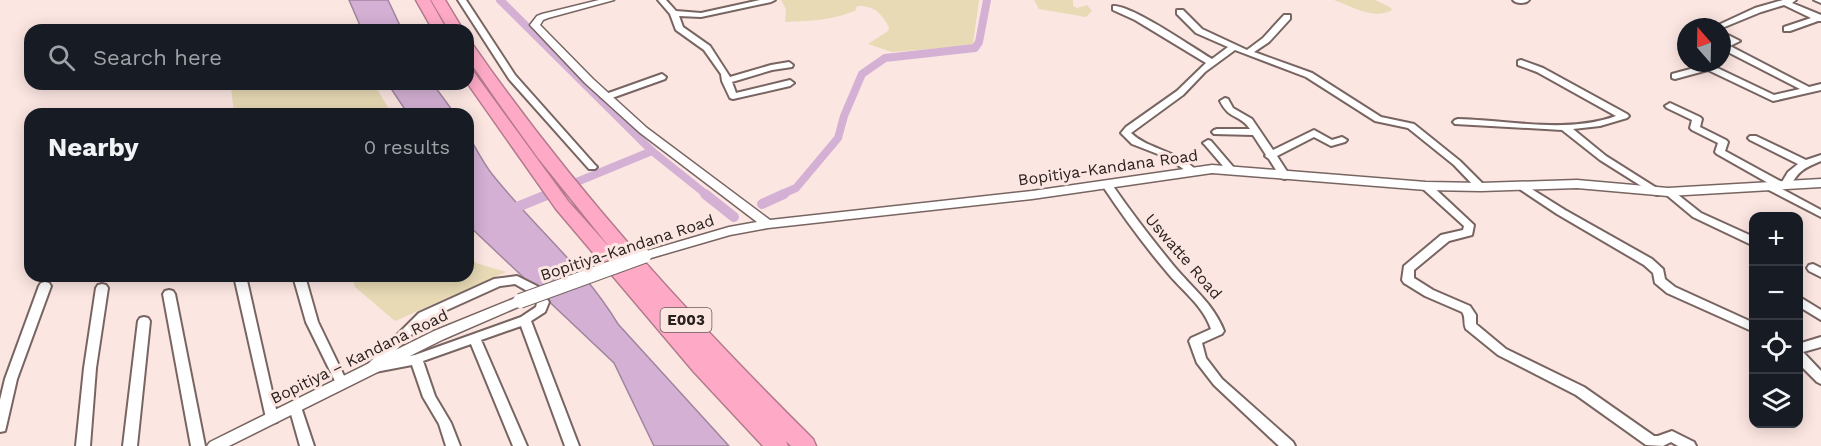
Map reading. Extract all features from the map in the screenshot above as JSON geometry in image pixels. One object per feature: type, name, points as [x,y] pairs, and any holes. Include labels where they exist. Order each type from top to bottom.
[{"type":"highway","points":[[423,0],[437,24]]},
{"type":"highway","points":[[438,0],[452,24]]},
{"type":"highway","name":"E003","points":[[474,57],[561,189],[805,446]]},
{"type":"highway","name":"E003","points":[[474,81],[701,366],[777,446]]},
{"type":"street","points":[[462,0],[512,77],[592,167]]},
{"type":"street","points":[[610,0],[545,16],[540,18],[536,25],[543,35],[606,97],[652,138],[768,224]]},
{"type":"street","points":[[662,0],[674,13],[679,28],[707,48],[725,74],[732,96],[790,83]]},
{"type":"street","points":[[674,13],[701,15],[771,0]]},
{"type":"street","points":[[1517,0],[1524,0]]},
{"type":"street","points":[[1769,0],[1785,2],[1820,18]]},
{"type":"street","points":[[1731,21],[1785,2]]},
{"type":"street","points":[[1116,8],[1138,18],[1212,63]]},
{"type":"street","points":[[1180,12],[1199,31],[1248,53],[1310,75],[1378,119],[1411,126],[1457,163],[1480,187]]},
{"type":"street","points":[[1248,53],[1266,40],[1287,17]]},
{"type":"street","points":[[1787,29],[1820,18]]},
{"type":"street","points":[[1192,171],[1171,156],[1135,142],[1126,134],[1129,129],[1180,93],[1212,63],[1234,47]]},
{"type":"street","points":[[1731,50],[1808,90]]},
{"type":"street","points":[[1458,122],[1564,127],[1598,124],[1624,116],[1540,70],[1521,63]]},
{"type":"street","points":[[726,81],[789,65]]},
{"type":"street","points":[[1675,76],[1709,68],[1773,98],[1821,87]]},
{"type":"street","points":[[606,97],[662,77]]},
{"type":"street","points":[[1225,101],[1228,110],[1249,121],[1285,176]]},
{"type":"street","points":[[1670,106],[1696,118],[1695,128],[1723,142],[1720,152],[1779,186],[1821,214]]},
{"type":"street","points":[[1564,127],[1603,158],[1663,192],[1697,215],[1749,240]]},
{"type":"street","points":[[1217,132],[1257,132]]},
{"type":"street","points":[[1270,156],[1314,133],[1331,143],[1342,140]]},
{"type":"street","points":[[1753,138],[1806,164]]},
{"type":"street","points":[[1208,143],[1232,171]]},
{"type":"street","points":[[1779,186],[1797,167],[1821,158]]},
{"type":"street","name":"Bopitiya-Kandana Road","points":[[520,301],[644,256],[729,231],[768,224],[1020,197],[1192,171],[1232,171],[1426,186],[1577,184],[1663,192],[1821,183]]},
{"type":"street","name":"Uswatte Road","points":[[1107,185],[1133,224],[1179,279],[1214,315],[1218,331],[1194,341],[1201,360],[1218,382],[1288,446]]},
{"type":"street","points":[[1426,186],[1469,225],[1468,232],[1445,238],[1408,269],[1408,280],[1429,293],[1466,309],[1470,315],[1470,326],[1502,352],[1580,391],[1651,441],[1659,442],[1672,436],[1689,446]]},
{"type":"street","points":[[1522,186],[1561,212],[1648,262],[1659,272],[1659,280],[1671,290],[1749,326]]},
{"type":"street","points":[[517,280],[533,289],[543,302],[542,309],[525,320],[416,359],[370,368],[423,316],[498,282],[517,280]]},
{"type":"street","points":[[241,282],[273,418]]},
{"type":"street","points":[[300,282],[312,322],[341,382]]},
{"type":"street","points":[[0,427],[11,379],[45,286]]},
{"type":"street","points":[[83,446],[90,368],[102,288]]},
{"type":"street","points":[[170,294],[198,446]]},
{"type":"street","name":"Bopitiya – Kandana Road","points":[[216,446],[439,335],[520,301]]},
{"type":"street","points":[[1803,303],[1821,316]]},
{"type":"street","points":[[525,320],[572,446]]},
{"type":"street","points":[[130,446],[144,321]]},
{"type":"street","points":[[474,337],[520,446]]},
{"type":"street","points":[[1803,347],[1821,342]]},
{"type":"street","points":[[416,359],[429,397],[445,423],[453,446]]},
{"type":"street","points":[[1803,359],[1821,379]]},
{"type":"street","points":[[296,407],[307,446]]},
{"type":"shaded area","points":[[349,0],[388,0],[399,24],[359,24]]},
{"type":"shaded area","points":[[781,0],[979,0],[973,44],[892,52],[868,44],[888,31],[889,27],[880,14],[873,9],[858,6],[855,8],[857,10],[831,18],[785,22],[786,9]]},
{"type":"shaded area","points":[[1034,0],[1073,0],[1073,6],[1077,8],[1087,5],[1092,11],[1086,17],[1039,9]]},
{"type":"shaded area","points":[[1334,0],[1375,0],[1392,10],[1378,14],[1370,13]]},
{"type":"shaded area","points":[[231,90],[378,90],[388,108],[233,108]]},
{"type":"shaded area","points":[[392,90],[437,90],[451,108],[404,108]]},
{"type":"shaded area","points":[[474,145],[489,170],[590,284],[618,324],[729,446],[654,446],[614,363],[474,231]]},
{"type":"shaded area","points":[[474,260],[476,263],[506,272],[395,321],[355,287],[354,282],[474,282]]},
{"type":"waterway","points":[[500,0],[652,151]]},
{"type":"waterway","points":[[780,195],[796,188],[838,138],[844,116],[862,74],[885,58],[975,48],[979,42],[987,0]]},
{"type":"waterway","points":[[545,195],[652,151]]},
{"type":"waterway","points":[[652,151],[707,195]]},
{"type":"waterway","points":[[510,210],[549,194]]},
{"type":"waterway","points":[[705,194],[734,217]]},
{"type":"waterway","points":[[762,204],[784,194]]}]
